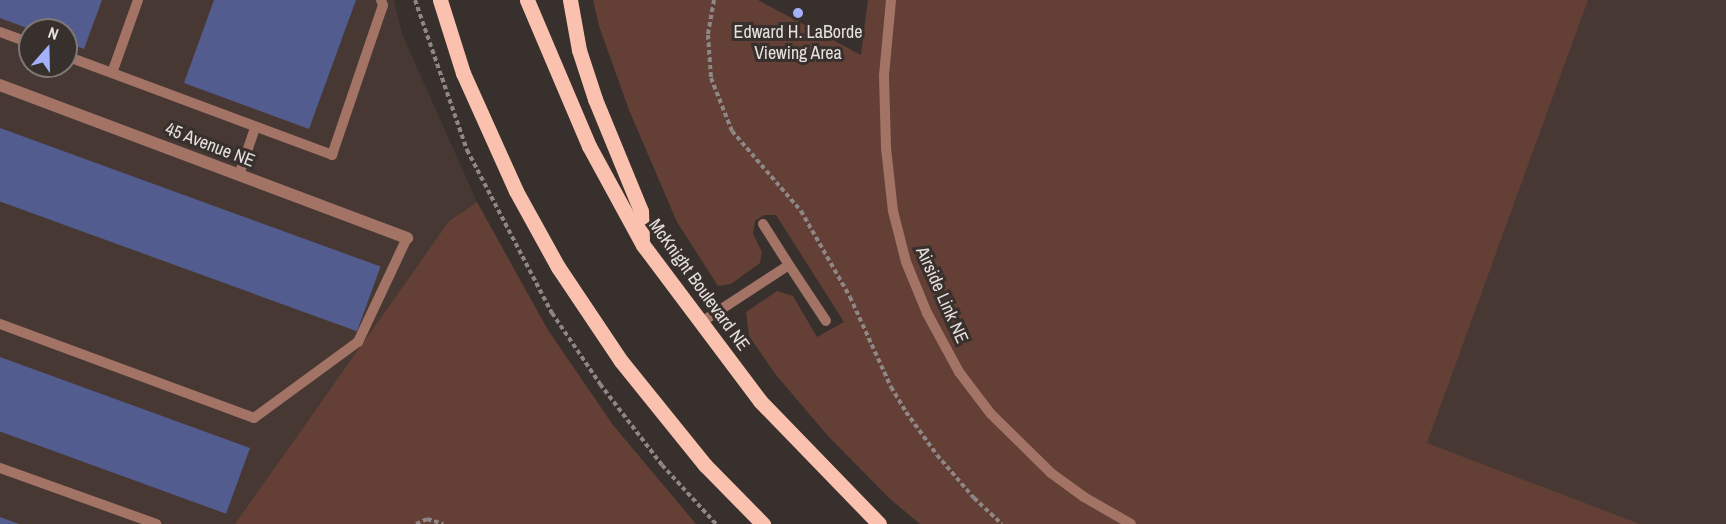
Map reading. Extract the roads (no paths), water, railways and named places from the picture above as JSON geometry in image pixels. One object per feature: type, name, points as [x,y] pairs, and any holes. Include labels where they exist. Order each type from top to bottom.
[{"type":"main road","points":[[440,0],[463,73],[516,191],[558,267],[621,361],[705,465],[763,524]]},
{"type":"main road","name":"McKnight Boulevard NE","points":[[527,0],[589,146],[643,245],[760,401],[879,524]]},
{"type":"main road","points":[[570,0],[579,50],[595,99],[641,211],[643,245]]},
{"type":"street","name":"45 Avenue NE","points":[[0,85],[407,238]]},
{"type":"lane","points":[[112,73],[138,0]]},
{"type":"lane","points":[[78,60],[332,155],[382,5],[381,0]]},
{"type":"lane","name":"Airside Link NE","points":[[891,0],[884,76],[886,148],[893,211],[906,262],[927,313],[959,372],[991,414],[1051,473],[1084,497],[1131,524]]},
{"type":"lane","points":[[0,32],[18,39]]},
{"type":"lane","points":[[239,175],[255,128]]},
{"type":"lane","points":[[763,224],[826,321]]},
{"type":"lane","points":[[0,324],[254,418],[358,342],[407,238]]},
{"type":"lane","points":[[700,323],[789,265]]},
{"type":"lane","points":[[0,468],[156,524]]},
{"type":"place","name":"Edward H. LaBorde Viewing Area","points":[[798,13]]}]
